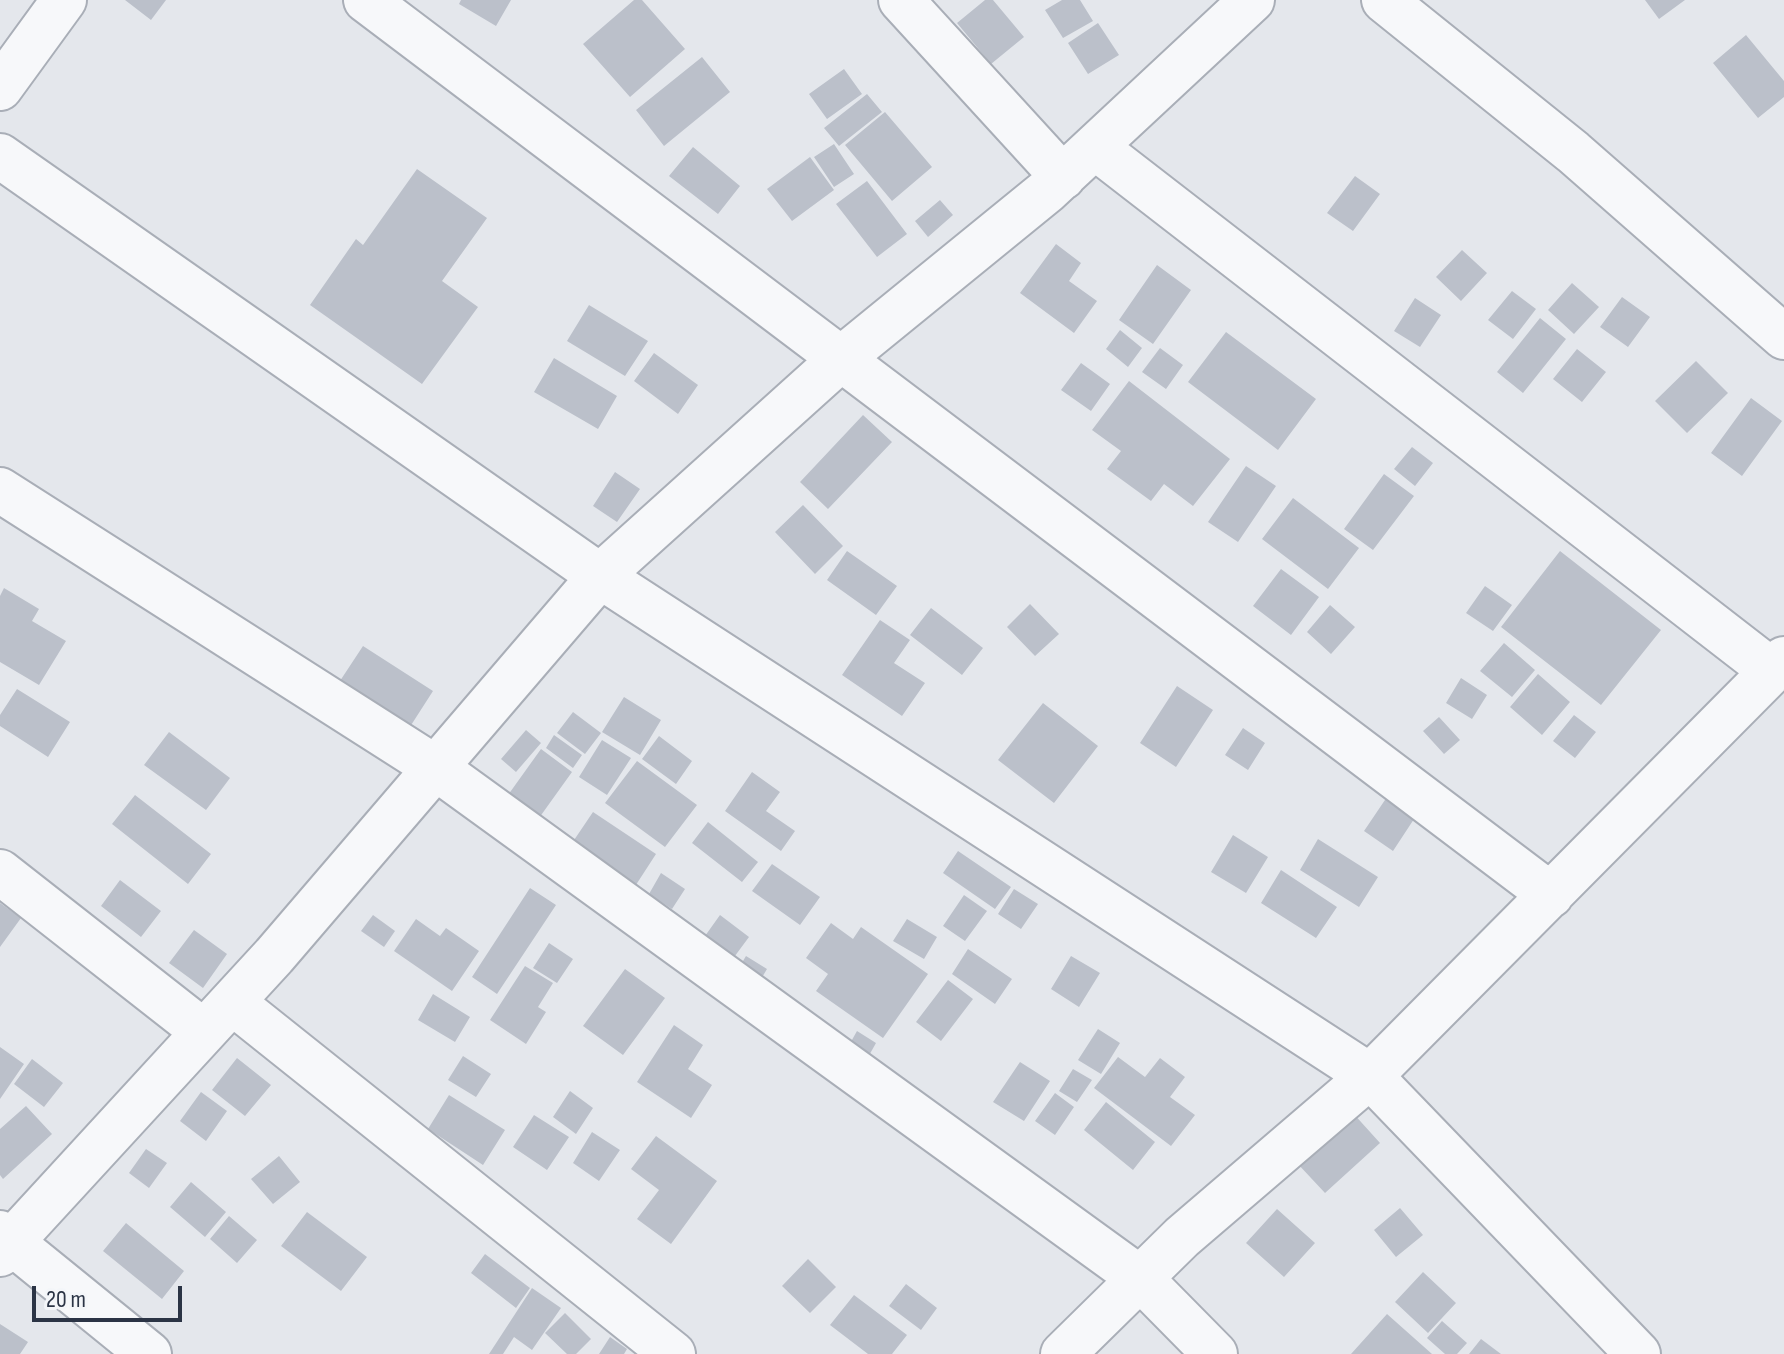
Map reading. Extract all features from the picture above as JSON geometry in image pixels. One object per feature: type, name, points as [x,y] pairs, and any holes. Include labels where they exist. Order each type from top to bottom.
[{"type":"street","points":[[0,88],[64,0]]},
{"type":"street","points":[[366,0],[1551,895]]},
{"type":"street","points":[[901,0],[1063,177]]},
{"type":"street","points":[[149,1354],[4,1243],[218,1017],[600,576],[842,358],[1063,177],[1252,0]]},
{"type":"street","points":[[1384,0],[1573,152],[1784,337]]},
{"type":"street","points":[[1063,1354],[1182,1237],[1370,1076],[1778,665],[1095,147]]},
{"type":"street","points":[[0,156],[600,576],[1370,1076],[1638,1354]]},
{"type":"street","points":[[0,490],[436,768],[1141,1279],[1215,1354]]},
{"type":"street","points":[[0,872],[218,1017],[673,1354]]},
{"type":"building","points":[[125,0],[166,0],[151,20]]},
{"type":"building","points":[[461,0],[511,0],[496,26],[459,4]]},
{"type":"building","points":[[634,0],[642,0],[685,49],[630,97],[583,44]]},
{"type":"building","points":[[985,0],[993,0],[1024,37],[991,64],[957,23]]},
{"type":"building","points":[[1062,0],[1080,0],[1093,21],[1063,38],[1045,10]]},
{"type":"building","points":[[1645,0],[1685,0],[1659,19]]},
{"type":"building","points":[[1098,23],[1119,55],[1088,74],[1068,43]]},
{"type":"building","points":[[1746,35],[1784,81],[1784,97],[1758,118],[1713,63]]},
{"type":"building","points":[[702,57],[730,92],[664,146],[636,110]]},
{"type":"building","points":[[844,69],[862,94],[827,119],[809,94]]},
{"type":"building","points":[[867,94],[882,112],[839,146],[824,128]]},
{"type":"building","points":[[885,112],[932,167],[892,201],[845,145]]},
{"type":"building","points":[[834,144],[854,174],[834,187],[814,157]]},
{"type":"building","points":[[693,147],[740,186],[718,214],[669,176]]},
{"type":"building","points":[[810,157],[834,190],[792,221],[767,189]]},
{"type":"building","points":[[417,169],[487,218],[442,281],[478,307],[422,384],[310,305],[356,239],[363,245]]},
{"type":"building","points":[[1355,176],[1380,194],[1353,231],[1327,213]]},
{"type":"building","points":[[867,181],[907,234],[877,257],[836,204]]},
{"type":"building","points":[[940,200],[953,215],[928,237],[915,221]]},
{"type":"building","points":[[1056,244],[1081,263],[1069,281],[1097,301],[1074,333],[1020,293]]},
{"type":"building","points":[[1462,250],[1487,273],[1461,301],[1436,277]]},
{"type":"building","points":[[1157,265],[1191,290],[1153,344],[1119,320]]},
{"type":"building","points":[[1572,283],[1599,307],[1574,334],[1548,310]]},
{"type":"building","points":[[1512,291],[1536,309],[1513,339],[1488,320]]},
{"type":"building","points":[[1622,297],[1650,317],[1628,347],[1600,327]]},
{"type":"building","points":[[1415,298],[1441,315],[1420,347],[1394,331]]},
{"type":"building","points":[[589,305],[648,341],[625,376],[567,341]]},
{"type":"building","points":[[1540,318],[1566,339],[1523,393],[1497,372]]},
{"type":"building","points":[[1120,330],[1142,348],[1128,367],[1106,349]]},
{"type":"building","points":[[1226,332],[1316,399],[1278,450],[1188,382]]},
{"type":"building","points":[[1160,348],[1183,365],[1166,389],[1142,372]]},
{"type":"building","points":[[1577,349],[1606,372],[1582,402],[1553,379]]},
{"type":"building","points":[[654,353],[698,385],[678,414],[634,381]]},
{"type":"building","points":[[554,358],[617,396],[598,429],[534,392]]},
{"type":"building","points":[[1696,361],[1728,393],[1687,433],[1655,401]]},
{"type":"building","points":[[1081,363],[1110,384],[1091,411],[1061,390]]},
{"type":"building","points":[[1129,381],[1230,459],[1193,506],[1164,484],[1151,501],[1107,469],[1121,451],[1092,430]]},
{"type":"building","points":[[1751,398],[1782,421],[1742,476],[1711,453]]},
{"type":"building","points":[[863,415],[892,442],[828,509],[800,482]]},
{"type":"building","points":[[1412,447],[1433,463],[1415,486],[1394,469]]},
{"type":"building","points":[[1246,466],[1276,486],[1238,542],[1208,522]]},
{"type":"building","points":[[615,472],[640,489],[617,522],[593,506]]},
{"type":"building","points":[[1384,474],[1414,496],[1373,550],[1344,529]]},
{"type":"building","points":[[1293,498],[1359,548],[1328,589],[1262,539]]},
{"type":"building","points":[[803,505],[843,546],[815,574],[775,532]]},
{"type":"building","points":[[847,551],[897,586],[876,615],[827,580]]},
{"type":"building","points":[[1560,551],[1661,630],[1601,705],[1501,627]]},
{"type":"building","points":[[1281,569],[1319,597],[1291,635],[1253,606]]},
{"type":"building","points":[[1485,586],[1512,605],[1493,631],[1466,613]]},
{"type":"building","points":[[4,588],[39,609],[32,621],[66,641],[39,685],[0,662],[0,596]]},
{"type":"building","points":[[1030,604],[1059,634],[1035,656],[1007,627]]},
{"type":"building","points":[[1330,605],[1355,627],[1331,654],[1307,632]]},
{"type":"building","points":[[931,608],[983,648],[962,675],[910,635]]},
{"type":"building","points":[[880,620],[910,640],[894,663],[925,683],[902,716],[842,675]]},
{"type":"building","points":[[1504,643],[1535,670],[1512,697],[1480,671]]},
{"type":"building","points":[[363,646],[433,691],[406,733],[336,687]]},
{"type":"building","points":[[1538,674],[1570,702],[1542,735],[1510,707]]},
{"type":"building","points":[[1461,678],[1487,695],[1472,719],[1446,703]]},
{"type":"building","points":[[1177,686],[1213,710],[1176,767],[1140,743]]},
{"type":"building","points":[[17,689],[70,722],[48,757],[0,726],[0,715]]},
{"type":"building","points":[[624,697],[661,720],[640,755],[602,732]]},
{"type":"building","points":[[1043,703],[1098,746],[1054,803],[998,760]]},
{"type":"building","points":[[573,712],[601,733],[585,754],[557,733]]},
{"type":"building","points":[[1574,715],[1596,732],[1575,758],[1553,741]]},
{"type":"building","points":[[1439,717],[1460,740],[1444,754],[1423,731]]},
{"type":"building","points":[[1243,728],[1265,743],[1248,770],[1225,755]]},
{"type":"building","points":[[526,730],[541,743],[516,772],[501,759]]},
{"type":"building","points":[[169,732],[230,778],[206,810],[144,765]]},
{"type":"building","points":[[554,735],[582,755],[573,768],[546,748]]},
{"type":"building","points":[[659,736],[692,761],[676,784],[642,759]]},
{"type":"building","points":[[602,740],[631,758],[607,795],[579,777]]},
{"type":"building","points":[[541,749],[572,772],[534,825],[503,802]]},
{"type":"building","points":[[637,761],[697,805],[665,847],[605,803]]},
{"type":"building","points":[[752,772],[780,792],[766,811],[795,831],[781,851],[725,811]]},
{"type":"building","points":[[135,795],[211,854],[188,884],[112,824]]},
{"type":"building","points":[[1387,797],[1416,816],[1393,851],[1364,831]]},
{"type":"building","points":[[593,812],[656,854],[632,891],[568,849]]},
{"type":"building","points":[[708,822],[758,862],[742,882],[692,843]]},
{"type":"building","points":[[1233,835],[1268,857],[1246,893],[1211,872]]},
{"type":"building","points":[[1318,839],[1378,877],[1359,907],[1300,870]]},
{"type":"building","points":[[958,851],[1011,887],[995,909],[943,873]]},
{"type":"building","points":[[772,864],[820,897],[800,925],[752,891]]},
{"type":"building","points":[[1281,870],[1337,907],[1316,938],[1261,903]]},
{"type":"building","points":[[661,873],[685,889],[672,909],[649,894]]},
{"type":"building","points":[[120,880],[161,911],[141,937],[101,906]]},
{"type":"building","points":[[530,888],[556,905],[497,994],[472,977]]},
{"type":"building","points":[[1014,889],[1038,904],[1021,929],[998,914]]},
{"type":"building","points":[[964,895],[987,911],[965,941],[943,926]]},
{"type":"building","points":[[0,903],[21,918],[0,947]]},
{"type":"building","points":[[373,915],[395,931],[384,947],[361,931]]},
{"type":"building","points":[[720,915],[749,937],[729,964],[700,943]]},
{"type":"building","points":[[416,919],[440,936],[446,928],[479,951],[452,991],[394,951]]},
{"type":"building","points":[[907,919],[937,937],[924,959],[893,941]]},
{"type":"building","points":[[831,923],[853,939],[861,927],[928,974],[883,1038],[816,991],[828,974],[806,958]]},
{"type":"building","points":[[194,930],[227,954],[203,988],[169,963]]},
{"type":"building","points":[[549,943],[573,959],[557,983],[533,968]]},
{"type":"building","points":[[968,949],[1012,979],[995,1004],[952,974]]},
{"type":"building","points":[[746,956],[767,969],[758,984],[737,971]]},
{"type":"building","points":[[1071,956],[1100,973],[1079,1007],[1051,989]]},
{"type":"building","points":[[525,966],[553,983],[538,1007],[546,1012],[526,1044],[490,1020]]},
{"type":"building","points":[[625,969],[665,998],[623,1055],[583,1026]]},
{"type":"building","points":[[948,980],[973,999],[941,1041],[916,1022]]},
{"type":"building","points":[[433,994],[470,1017],[455,1042],[418,1020]]},
{"type":"building","points":[[674,1025],[703,1045],[688,1069],[712,1085],[691,1118],[637,1082]]},
{"type":"building","points":[[1098,1029],[1120,1043],[1101,1074],[1078,1060]]},
{"type":"building","points":[[857,1031],[876,1043],[867,1059],[848,1047]]},
{"type":"building","points":[[0,1047],[24,1064],[0,1099]]},
{"type":"building","points":[[463,1056],[491,1074],[476,1097],[448,1080]]},
{"type":"building","points":[[1118,1057],[1145,1077],[1160,1058],[1185,1077],[1170,1097],[1195,1115],[1171,1146],[1094,1088]]},
{"type":"building","points":[[237,1058],[271,1085],[245,1116],[212,1090]]},
{"type":"building","points":[[32,1059],[63,1083],[44,1107],[14,1084]]},
{"type":"building","points":[[1020,1062],[1050,1081],[1024,1121],[993,1102]]},
{"type":"building","points":[[1073,1069],[1092,1080],[1077,1102],[1059,1091]]},
{"type":"building","points":[[570,1091],[593,1108],[576,1134],[553,1117]]},
{"type":"building","points":[[201,1092],[227,1111],[206,1141],[180,1121]]},
{"type":"building","points":[[1055,1093],[1074,1107],[1055,1135],[1035,1121]]},
{"type":"building","points":[[449,1095],[505,1130],[483,1165],[428,1129]]},
{"type":"building","points":[[1106,1102],[1155,1142],[1133,1170],[1084,1130]]},
{"type":"building","points":[[26,1106],[52,1134],[3,1179],[0,1175],[0,1129]]},
{"type":"building","points":[[1352,1112],[1380,1143],[1325,1193],[1297,1163]]},
{"type":"building","points":[[534,1115],[569,1137],[547,1170],[513,1147]]},
{"type":"building","points":[[592,1132],[620,1150],[599,1181],[573,1163]]},
{"type":"building","points":[[656,1136],[717,1181],[671,1244],[637,1219],[659,1190],[631,1169]]},
{"type":"building","points":[[146,1149],[167,1163],[149,1188],[129,1173]]},
{"type":"building","points":[[279,1156],[300,1182],[273,1204],[251,1179]]},
{"type":"building","points":[[191,1182],[226,1212],[205,1237],[170,1207]]},
{"type":"building","points":[[1400,1208],[1423,1235],[1396,1257],[1374,1230]]},
{"type":"building","points":[[1277,1209],[1315,1243],[1284,1277],[1246,1243]]},
{"type":"building","points":[[307,1212],[367,1257],[341,1291],[281,1246]]},
{"type":"building","points":[[229,1216],[257,1240],[237,1263],[210,1239]]},
{"type":"building","points":[[126,1223],[184,1271],[162,1299],[103,1251]]},
{"type":"building","points":[[485,1254],[530,1288],[516,1308],[471,1273]]},
{"type":"building","points":[[808,1259],[836,1287],[810,1313],[782,1286]]},
{"type":"building","points":[[1423,1272],[1456,1303],[1428,1333],[1395,1302]]},
{"type":"building","points":[[906,1284],[937,1308],[921,1330],[889,1306]]},
{"type":"building","points":[[532,1288],[561,1308],[532,1350],[514,1337],[503,1354],[489,1354]]},
{"type":"building","points":[[854,1295],[907,1335],[892,1354],[868,1354],[830,1325]]},
{"type":"building","points":[[565,1313],[591,1339],[576,1354],[567,1354],[545,1333]]},
{"type":"building","points":[[1387,1314],[1432,1354],[1351,1354]]},
{"type":"building","points":[[1442,1321],[1467,1343],[1457,1354],[1445,1354],[1427,1338]]},
{"type":"building","points":[[0,1324],[28,1342],[20,1354],[0,1354]]},
{"type":"building","points":[[610,1337],[627,1349],[624,1354],[599,1354]]},
{"type":"building","points":[[1481,1339],[1501,1354],[1469,1354]]}]
